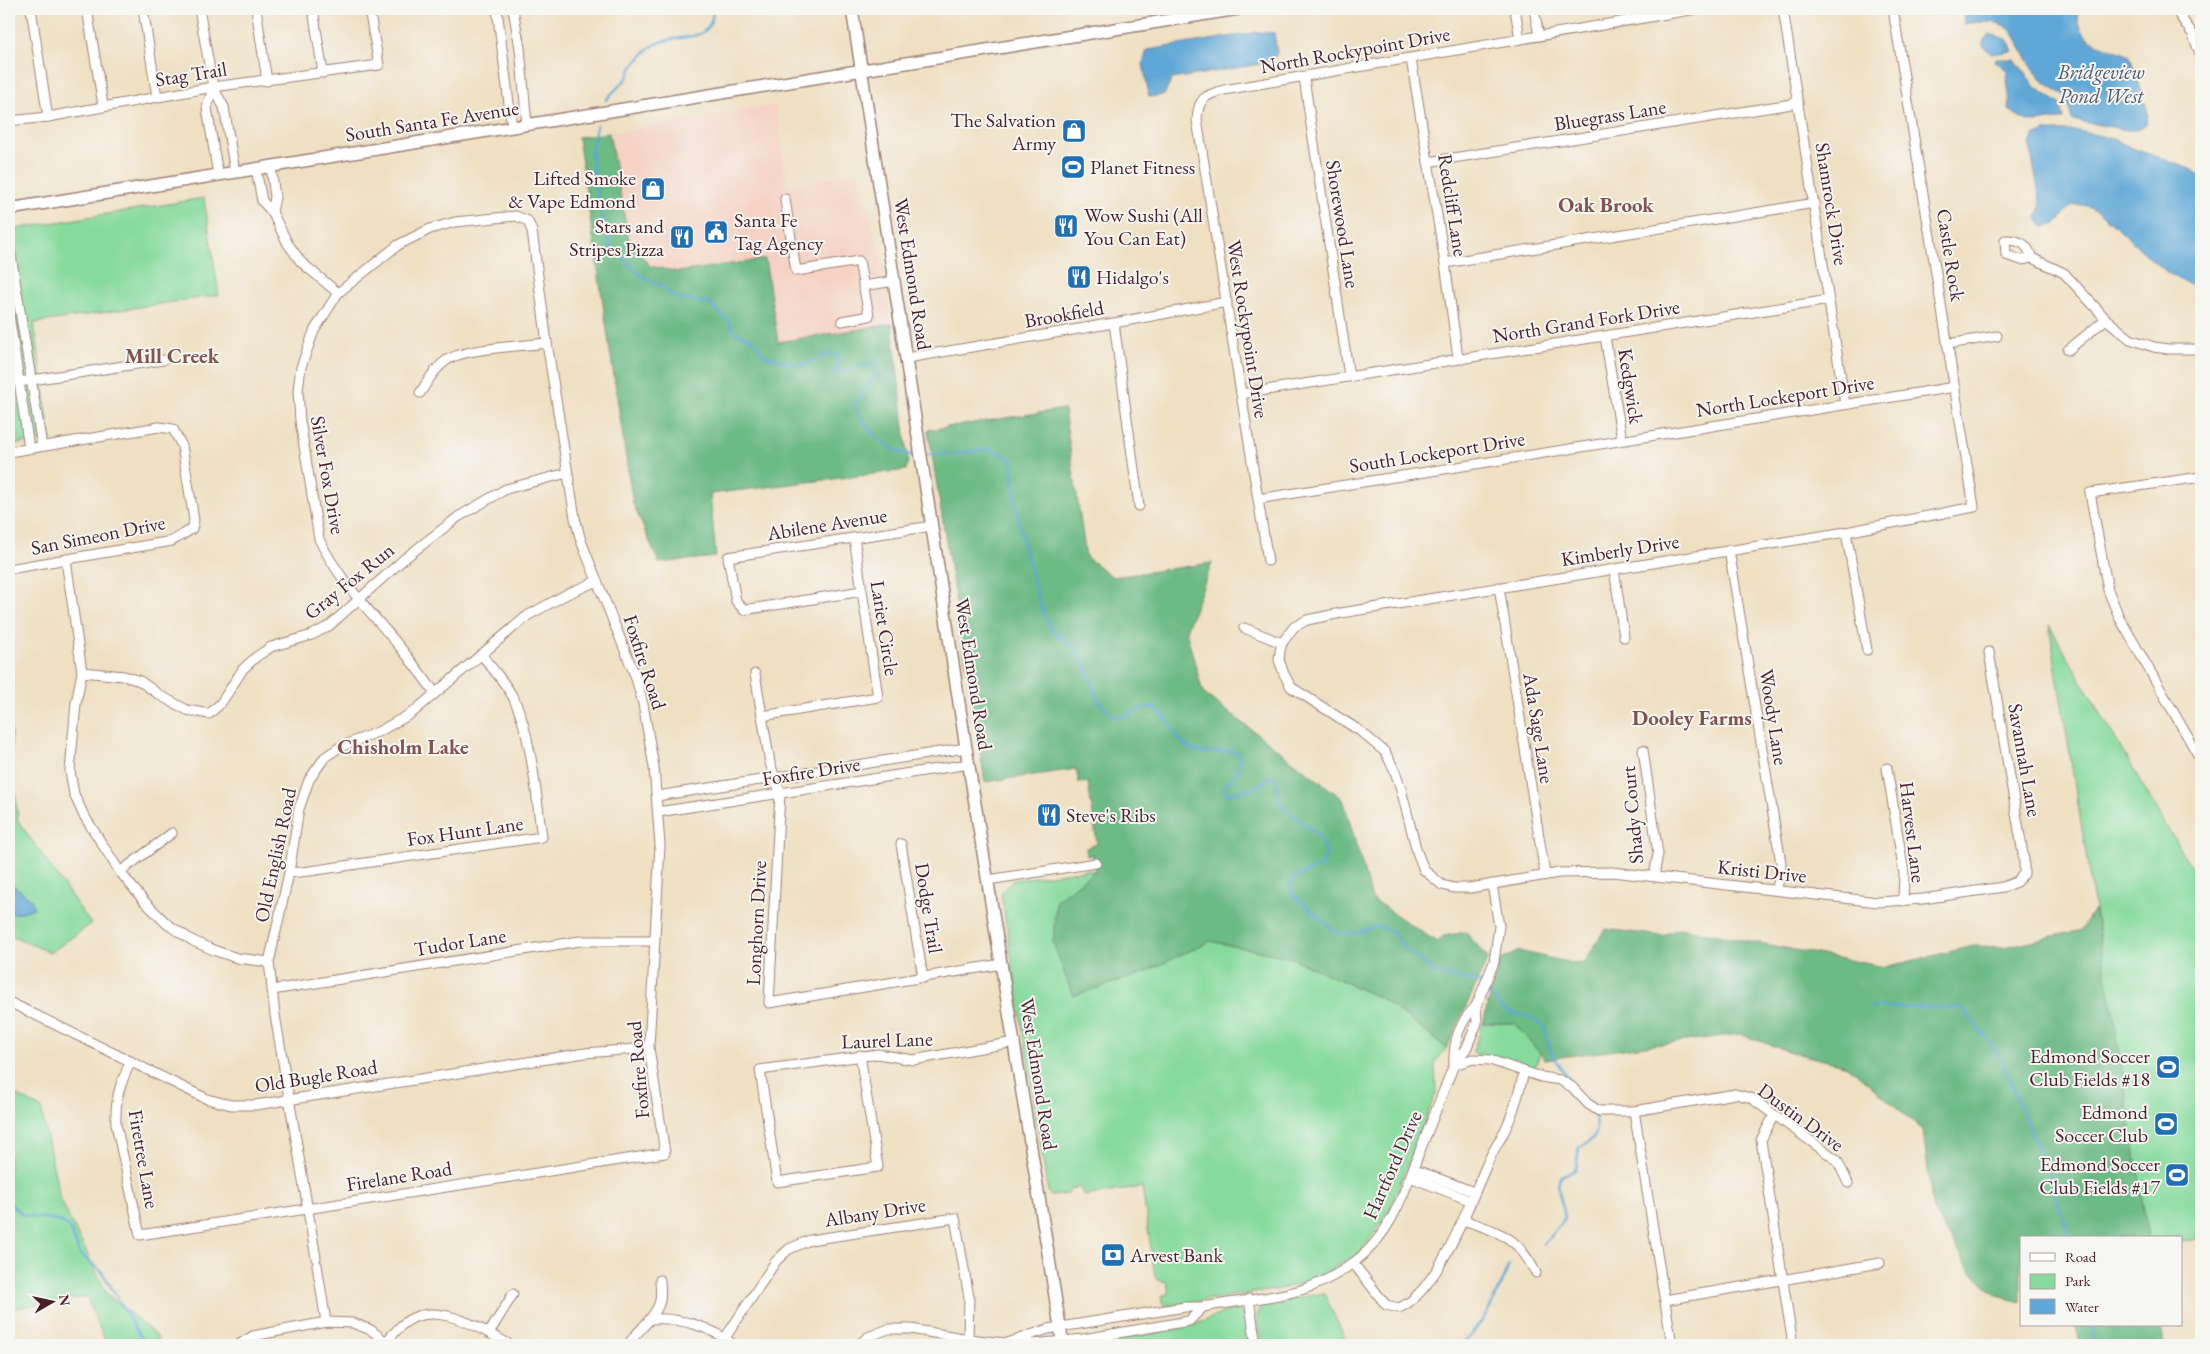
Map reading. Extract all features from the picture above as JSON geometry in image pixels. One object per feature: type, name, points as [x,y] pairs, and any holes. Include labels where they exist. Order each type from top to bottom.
[{"type":"main road","name":"West Edmond Road","points":[[852,9],[966,748],[1063,1343]]},
{"type":"main road","name":"South Santa Fe Avenue","points":[[9,209],[1238,9]]},
{"type":"street","points":[[31,9],[48,117]]},
{"type":"street","points":[[87,9],[103,106]]},
{"type":"street","points":[[142,9],[157,96]]},
{"type":"street","points":[[199,9],[213,87],[224,107],[236,172]]},
{"type":"street","points":[[256,9],[267,81]]},
{"type":"street","points":[[313,9],[323,73]]},
{"type":"street","name":"Stag Trail","points":[[9,121],[48,117],[213,87],[378,65],[369,9]]},
{"type":"street","points":[[496,9],[512,127]]},
{"type":"street","points":[[513,9],[528,125]]},
{"type":"street","points":[[1515,9],[1520,39]]},
{"type":"street","points":[[1534,9],[1539,36]]},
{"type":"street","name":"North Rockypoint Drive","points":[[1199,103],[1210,94],[1696,9]]},
{"type":"street","name":"Shamrock Drive","points":[[1783,9],[1815,203],[1845,404]]},
{"type":"street","name":"Castle Rock","points":[[1894,9],[1974,507]]},
{"type":"street","points":[[2175,9],[2192,33],[2201,56]]},
{"type":"street","points":[[501,37],[517,32]]},
{"type":"street","name":"Redcliff Lane","points":[[1411,59],[1445,263],[1458,358]]},
{"type":"street","name":"Shorewood Lane","points":[[1304,78],[1349,376]]},
{"type":"street","points":[[508,95],[524,86]]},
{"type":"street","points":[[213,87],[207,108],[218,175]]},
{"type":"street","name":"West Rockypoint Drive","points":[[1199,103],[1197,120],[1268,561]]},
{"type":"street","name":"Bluegrass Lane","points":[[1428,162],[1798,103]]},
{"type":"street","points":[[212,138],[229,136]]},
{"type":"street","points":[[271,167],[276,197],[272,212]]},
{"type":"street","points":[[256,169],[262,201],[272,212],[288,244],[301,262],[338,293]]},
{"type":"street","points":[[785,199],[796,271],[859,260],[869,316],[842,321]]},
{"type":"street","points":[[1445,263],[1815,203]]},
{"type":"street","name":"Silver Fox Drive","points":[[435,694],[400,647],[359,601],[328,556],[320,539],[300,421],[298,390],[301,367],[314,331],[338,293],[398,245],[430,229],[455,222],[502,216],[516,216],[528,221]]},
{"type":"street","name":"Foxfire Road","points":[[528,221],[532,231],[547,342],[575,518],[597,581],[638,686],[643,704],[658,796],[660,845],[649,1048],[665,1153]]},
{"type":"street","points":[[9,244],[42,446],[9,452]]},
{"type":"street","points":[[2032,258],[2064,273],[2106,319],[2130,340],[2154,347],[2201,349]]},
{"type":"street","points":[[864,286],[895,281]]},
{"type":"street","name":"North Grand Fork Drive","points":[[1241,394],[1829,300]]},
{"type":"street","name":"Brookfield","points":[[907,358],[1227,302]]},
{"type":"street","points":[[9,315],[29,448]]},
{"type":"street","points":[[2068,350],[2106,319]]},
{"type":"street","points":[[1114,323],[1139,506]]},
{"type":"street","points":[[1948,344],[1997,336]]},
{"type":"street","name":"Kedgwick","points":[[1605,337],[1622,440]]},
{"type":"street","points":[[420,393],[436,370],[448,359],[466,353],[547,342]]},
{"type":"street","points":[[19,382],[163,360]]},
{"type":"street","name":"North Lockeport Drive","points":[[1622,440],[1954,387]]},
{"type":"street","name":"San Simeon Drive","points":[[9,569],[172,541],[192,530],[194,520],[182,446],[173,429],[159,427],[42,446]]},
{"type":"street","name":"South Lockeport Drive","points":[[1258,499],[1622,440]]},
{"type":"street","name":"Gray Fox Run","points":[[82,672],[124,676],[140,681],[161,696],[187,710],[209,714],[220,703],[242,669],[256,657],[272,647],[312,635],[329,626],[404,559],[458,517],[506,489],[568,473]]},
{"type":"street","points":[[2201,476],[2090,493],[2108,590],[2119,618],[2201,760]]},
{"type":"street","name":"Kimberly Drive","points":[[1282,644],[1294,627],[1307,620],[1341,613],[1846,532],[1974,507]]},
{"type":"street","name":"Abilene Avenue","points":[[862,591],[744,610],[736,601],[728,557],[932,526]]},
{"type":"street","points":[[1846,532],[1867,650]]},
{"type":"street","name":"Lariet Circle","points":[[762,716],[878,697],[854,538]]},
{"type":"street","name":"Woody Lane","points":[[1730,550],[1781,863],[1780,877],[1776,890]]},
{"type":"street","points":[[66,560],[82,672],[76,703],[70,771],[74,794],[83,814],[120,872],[144,901],[167,924],[193,941],[237,958],[269,962]]},
{"type":"street","points":[[1614,569],[1624,637]]},
{"type":"street","name":"Old English Road","points":[[326,1322],[289,1098],[269,962],[289,873],[299,809],[310,780],[325,757],[340,746],[380,731],[412,713],[482,656],[527,616],[567,594],[597,581]]},
{"type":"street","name":"Ada Sage Lane","points":[[1498,587],[1545,874]]},
{"type":"street","points":[[1244,628],[1282,644]]},
{"type":"street","name":"Kristi Drive","points":[[1282,644],[1279,660],[1291,687],[1360,731],[1385,752],[1394,769],[1401,789],[1417,852],[1424,870],[1442,885],[1454,888],[1492,884],[1545,874],[1582,871],[1612,872],[1878,902],[1903,901],[2003,887],[2016,882],[2024,874]]},
{"type":"street","name":"Savannah Lane","points":[[1989,652],[2024,860],[2024,874]]},
{"type":"street","name":"Fox Hunt Lane","points":[[289,873],[329,869],[542,837],[525,730],[519,710],[512,696],[482,656]]},
{"type":"street","name":"Longhorn Drive","points":[[755,674],[770,763],[780,793],[770,1003],[1002,964]]},
{"type":"street","name":"Foxfire Drive","points":[[658,796],[966,748]]},
{"type":"street","name":"Shady Court","points":[[1643,750],[1658,854],[1654,876]]},
{"type":"street","name":"Foxfire Drive","points":[[658,812],[969,764]]},
{"type":"street","name":"Harvest Lane","points":[[1887,768],[1904,873],[1903,901]]},
{"type":"street","points":[[120,872],[172,833]]},
{"type":"street","name":"Dodge Trail","points":[[901,844],[923,978]]},
{"type":"street","points":[[988,880],[1096,863]]},
{"type":"street","name":"Hartford Drive","points":[[1454,1065],[1453,1046],[1465,1017],[1476,1006],[1494,962],[1498,944],[1499,926],[1492,884]]},
{"type":"street","name":"Tudor Lane","points":[[272,990],[580,941],[654,941]]},
{"type":"street","name":"Old Bugle Road","points":[[9,1002],[206,1099],[231,1104],[256,1105],[289,1098],[585,1053],[649,1048]]},
{"type":"street","name":"Hartford Drive","points":[[1005,1344],[1022,1337],[1061,1327],[1185,1307],[1203,1307],[1304,1289],[1337,1274],[1353,1263],[1371,1247],[1392,1218],[1412,1173],[1454,1065],[1466,1049],[1477,1023],[1476,1006]]},
{"type":"street","name":"Laurel Lane","points":[[860,1055],[878,1166],[777,1182],[760,1070],[860,1055],[878,1054],[914,1060],[1015,1042]]},
{"type":"street","name":"Dustin Drive","points":[[1454,1065],[1474,1059],[1490,1060],[1524,1072],[1560,1080],[1572,1087],[1588,1104],[1598,1111],[1634,1111],[1735,1094],[1751,1098],[1837,1160],[1848,1183]]},
{"type":"street","name":"Firetree Lane","points":[[131,1061],[119,1088],[115,1107],[116,1124],[140,1235]]},
{"type":"street","points":[[1353,1263],[1386,1305],[1399,1308],[1416,1296],[1432,1276],[1452,1245],[1516,1103],[1524,1072]]},
{"type":"street","points":[[1634,1111],[1672,1345]]},
{"type":"street","points":[[1774,1115],[1761,1140],[1793,1345]]},
{"type":"street","name":"Firelane Road","points":[[140,1235],[665,1153]]},
{"type":"street","points":[[1412,1173],[1473,1197]]},
{"type":"street","name":"Albany Drive","points":[[725,1338],[776,1261],[790,1249],[810,1240],[955,1218],[969,1297],[968,1339]]},
{"type":"street","points":[[1464,1220],[1503,1235],[1512,1241],[1525,1253],[1536,1273]]},
{"type":"street","points":[[1665,1300],[1880,1263]]},
{"type":"street","points":[[628,1345],[633,1336],[651,1319],[660,1302],[660,1280]]},
{"type":"street","points":[[489,1333],[513,1294]]},
{"type":"street","points":[[1249,1299],[1256,1345]]},
{"type":"street","name":"Hartford Drive","points":[[858,1345],[878,1332],[893,1329],[1005,1344],[1063,1343],[1189,1321],[1203,1307]]},
{"type":"street","points":[[238,1345],[253,1336],[326,1322],[353,1323],[371,1330],[386,1344],[401,1325],[408,1320],[416,1316],[434,1313],[455,1317],[510,1345]]},
{"type":"street","points":[[651,1319],[670,1318],[686,1322],[725,1338],[734,1345]]},
{"type":"shaded area","points":[[776,105],[787,185],[857,173],[878,242],[892,324],[778,342],[765,259],[678,272],[650,266],[629,241],[609,133]]},
{"type":"green space","points":[[609,133],[629,241],[650,266],[678,272],[765,259],[778,342],[892,324],[908,461],[906,470],[710,494],[716,557],[659,563],[633,504],[578,137]]},
{"type":"green space","points":[[204,198],[219,295],[34,323],[51,439],[9,445],[9,230]]},
{"type":"green space","points":[[1064,409],[1086,557],[1113,577],[1212,563],[1186,631],[1203,693],[1343,799],[1372,899],[1437,942],[1444,936],[1466,932],[1488,958],[1447,1048],[1382,999],[1292,958],[1210,941],[1141,974],[1073,996],[1053,943],[1056,900],[1095,871],[1093,855],[1087,856],[1086,848],[1097,844],[1088,782],[1079,783],[1076,769],[985,782],[928,430]]},
{"type":"green space","points":[[12,621],[11,751],[18,821],[91,924],[50,953],[9,934],[9,913],[20,913],[33,908],[31,899],[9,882],[9,622]]},
{"type":"green space","points":[[2049,625],[2201,885],[2201,1238],[2182,1242],[2182,1236],[2148,1236]]},
{"type":"green space","points":[[1086,870],[1095,871],[1141,974],[1210,941],[1292,958],[1382,999],[1447,1048],[1435,1062],[1436,1093],[1387,1216],[1359,1254],[1310,1281],[1280,1289],[1164,1306],[1162,1295],[1169,1294],[1167,1282],[1158,1280],[1155,1277],[1142,1187],[1084,1196],[1079,1187],[1070,1189],[1068,1194],[1051,1196],[1048,1192],[1001,892],[1013,880]]},
{"type":"green space","points":[[2094,909],[2113,1011],[2148,1236],[2020,1236],[2020,1302],[1997,1296],[1973,1274],[1933,1211],[1923,1130],[1848,1066],[1791,1052],[1739,1034],[1545,1059],[1514,1023],[1483,1023],[1499,961],[1519,951],[1576,964],[1584,963],[1605,929],[1663,936],[1680,928],[1885,967],[1974,946],[2005,947],[2081,930]]},
{"type":"green space","points":[[1483,1023],[1514,1023],[1540,1053],[1534,1070],[1487,1055],[1474,1054],[1473,1051]]},
{"type":"green space","points":[[9,1091],[41,1108],[60,1199],[107,1294],[157,1336],[159,1345],[107,1345],[86,1297],[9,1309]]},
{"type":"green space","points":[[1324,1293],[1348,1345],[1261,1345],[1257,1317],[1258,1312],[1265,1304]]},
{"type":"green space","points":[[1235,1308],[1245,1316],[1250,1345],[1088,1345],[1189,1327]]},
{"type":"green space","points":[[2076,1326],[2161,1326],[2164,1345],[2079,1345]]},
{"type":"water","name":"Bridgeview Pond West","points":[[1963,9],[2077,9],[2082,30],[2087,37],[2101,45],[2130,56],[2148,112],[2146,125],[2138,130],[2128,130],[2072,120],[2066,96],[2041,78],[2029,63],[2013,33],[1997,23],[1964,24]]},
{"type":"water","points":[[1259,32],[1274,33],[1277,53],[1272,62],[1172,79],[1164,95],[1149,97],[1143,63],[1147,50]]},
{"type":"water","points":[[1989,34],[2007,39],[2013,51],[1992,54],[1983,46],[1984,40]]},
{"type":"water","points":[[1996,59],[2015,59],[2035,87],[2060,104],[2064,119],[2031,122],[2009,110],[2007,70],[1995,61]]},
{"type":"water","points":[[2046,131],[2079,131],[2114,139],[2132,148],[2191,169],[2201,176],[2201,284],[2188,283],[2174,277],[2159,266],[2113,224],[2085,205],[2072,205],[2055,225],[2044,227],[2037,218],[2041,206],[2030,146],[2033,136]]},
{"type":"water","points":[[9,882],[31,899],[34,908],[20,913],[9,913]]},
{"type":"waterway","points":[[606,100],[627,78],[632,67],[648,49],[663,41],[700,34],[707,29],[711,21],[713,9]]},
{"type":"waterway","points":[[597,125],[591,154],[597,193],[610,245],[636,271],[646,279],[660,285],[671,295],[685,300],[709,303],[728,321],[735,332],[753,339],[763,355],[789,363],[804,364],[819,359],[828,353],[841,357],[834,374],[875,362],[878,372],[854,406],[865,424],[880,440],[897,451],[917,455]]},
{"type":"waterway","points":[[925,455],[952,454],[989,449],[1012,459],[1015,500],[1025,548],[1035,589],[1047,622],[1059,637],[1074,647],[1079,653],[1094,691],[1104,708],[1111,714],[1120,718],[1136,710],[1146,707],[1153,708],[1159,711],[1179,739],[1193,750],[1205,753],[1229,751],[1238,753],[1240,763],[1233,776],[1223,788],[1226,794],[1253,789],[1270,777],[1276,779],[1281,806],[1318,835],[1326,854],[1322,866],[1292,878],[1290,889],[1293,894],[1336,933],[1357,933],[1377,926],[1393,932],[1406,950],[1439,974],[1482,983]]},
{"type":"waterway","points":[[1486,990],[1501,1007],[1510,1013],[1527,1016],[1544,1026],[1552,1055],[1570,1081]]},
{"type":"waterway","points":[[1870,1007],[1962,1008],[1999,1055],[2045,1165],[2069,1236]]},
{"type":"waterway","points":[[1543,1245],[1565,1218],[1559,1189],[1560,1179],[1576,1169],[1579,1147],[1590,1141],[1596,1133],[1597,1123],[1594,1110]]},
{"type":"waterway","points":[[9,1203],[23,1215],[55,1220],[63,1223],[70,1229],[80,1254],[102,1272],[145,1345]]},
{"type":"waterway","points":[[1461,1345],[1484,1318],[1509,1265]]},
{"type":"waterway","points":[[2092,1326],[2093,1345]]},
{"type":"place","name":"The Salvation Army","points":[[1074,131]]},
{"type":"place","name":"Planet Fitness","points":[[1073,167]]},
{"type":"place","name":"Lifted Smoke & Vape Edmond","points":[[653,189]]},
{"type":"place","name":"Wow Sushi (All You Can Eat)","points":[[1066,226]]},
{"type":"place","name":"Santa Fe Tag Agency","points":[[716,232]]},
{"type":"place","name":"Stars and Stripes Pizza","points":[[682,237]]},
{"type":"place","name":"Hidalgo's","points":[[1079,277]]},
{"type":"place","name":"Steve's Ribs","points":[[1049,815]]},
{"type":"place","name":"Edmond Soccer Club Fields #18","points":[[2168,1067]]},
{"type":"place","name":"Edmond Soccer Club","points":[[2166,1124]]},
{"type":"place","name":"Edmond Soccer Club Fields #17","points":[[2177,1175]]},
{"type":"place","name":"Arvest Bank","points":[[1113,1255]]},
{"type":"district","name":"Oak Brook","points":[[1606,205]]},
{"type":"district","name":"Mill Creek","points":[[172,356]]},
{"type":"district","name":"Dooley Farms","points":[[1692,718]]},
{"type":"district","name":"Chisholm Lake","points":[[403,747]]}]
